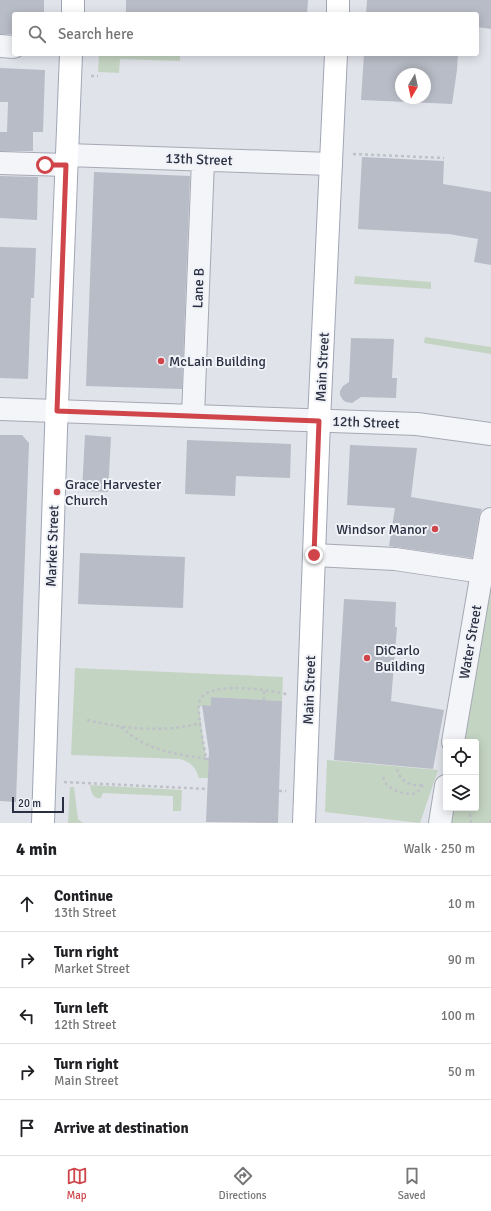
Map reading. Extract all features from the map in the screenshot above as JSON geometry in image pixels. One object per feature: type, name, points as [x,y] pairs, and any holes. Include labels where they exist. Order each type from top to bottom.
[{"type":"main road","points":[[73,0],[73,12]]},
{"type":"main road","points":[[338,0],[338,12]]},
{"type":"main road","name":"Market Street","points":[[43,823],[71,56]]},
{"type":"main road","name":"Main Street","points":[[304,823],[319,421],[336,56]]},
{"type":"street","points":[[0,46],[12,47]]},
{"type":"street","name":"13th Street","points":[[0,163],[67,160],[203,160],[331,164]]},
{"type":"street","name":"Lane B","points":[[193,416],[203,160]]},
{"type":"street","name":"12th Street","points":[[0,409],[417,424],[491,434]]},
{"type":"street","name":"Water Street","points":[[454,739],[491,519]]},
{"type":"street","points":[[314,555],[396,559],[482,572]]},
{"type":"street","points":[[438,784],[440,823]]},
{"type":"path","points":[[91,76],[98,76]]},
{"type":"path","points":[[352,154],[444,158]]},
{"type":"path","points":[[120,726],[132,737],[147,746],[161,751],[207,759],[199,706],[200,700],[204,695],[212,691],[225,689],[264,689],[289,695]]},
{"type":"path","points":[[264,689],[264,700]]},
{"type":"path","points":[[87,720],[120,726],[150,729],[170,729],[201,723]]},
{"type":"path","points":[[397,769],[398,775],[407,783],[419,786],[424,784],[438,784]]},
{"type":"path","points":[[382,777],[386,784],[390,787],[405,794],[417,793],[424,784]]},
{"type":"path","points":[[64,782],[208,789]]},
{"type":"path","points":[[279,791],[286,791]]},
{"type":"path","points":[[469,811],[471,823]]},
{"type":"path","points":[[491,818],[491,823]]},
{"type":"green space","points":[[99,56],[180,56],[180,61],[120,59],[119,73],[98,72]]},
{"type":"green space","points":[[355,276],[431,282],[431,289],[354,284]]},
{"type":"green space","points":[[425,337],[491,347],[491,354],[424,343]]},
{"type":"green space","points":[[491,519],[491,823],[440,823],[445,811],[479,811],[479,739],[454,739]]},
{"type":"green space","points":[[75,668],[283,677],[282,701],[211,697],[211,706],[199,706],[206,758],[209,759],[208,778],[199,778],[192,766],[180,759],[71,755]]},
{"type":"green space","points":[[327,760],[438,770],[420,823],[325,812]]},
{"type":"green space","points":[[90,785],[182,790],[181,811],[173,811],[173,796],[103,793],[101,798],[96,798],[93,795]]},
{"type":"green space","points":[[70,787],[74,787],[78,819],[83,823],[68,823]]},
{"type":"building","points":[[0,0],[44,0],[44,12],[12,12],[12,34],[0,34]]},
{"type":"building","points":[[126,0],[308,0],[307,12],[126,12]]},
{"type":"building","points":[[367,0],[491,0],[491,29],[479,27],[479,12],[366,12]]},
{"type":"building","points":[[364,56],[458,56],[452,104],[431,103],[431,68],[395,68],[395,101],[361,100]]},
{"type":"building","points":[[0,68],[45,70],[43,132],[33,132],[33,151],[0,151],[0,132],[7,132],[8,102],[0,102]]},
{"type":"building","points":[[362,157],[444,161],[443,184],[491,192],[491,265],[474,262],[478,239],[449,234],[358,229]]},
{"type":"building","points":[[94,172],[190,176],[182,389],[86,386]]},
{"type":"building","points":[[0,176],[38,177],[37,220],[0,218]]},
{"type":"building","points":[[0,247],[36,248],[34,298],[31,298],[28,379],[0,378]]},
{"type":"building","points":[[351,338],[394,339],[392,378],[397,378],[396,398],[361,397],[352,403],[343,400],[340,395],[340,391],[343,386],[349,382]]},
{"type":"building","points":[[0,435],[22,435],[29,443],[16,802],[0,801]]},
{"type":"building","points":[[85,435],[111,437],[108,492],[82,491]]},
{"type":"building","points":[[187,440],[291,444],[290,478],[236,476],[235,496],[185,494]]},
{"type":"building","name":"Windsor Manor","points":[[350,445],[417,448],[411,497],[482,509],[479,517],[472,558],[389,546],[395,508],[347,505]]},
{"type":"building","points":[[80,553],[185,557],[183,608],[78,604]]},
{"type":"building","points":[[344,599],[396,602],[395,627],[397,627],[391,701],[444,710],[433,769],[334,760]]},
{"type":"building","points":[[211,697],[282,701],[278,823],[206,822],[209,752],[202,705],[211,706]]},
{"type":"place","name":"McLain Building","points":[[161,361]]},
{"type":"place","name":"Grace Harvester Church","points":[[57,492]]},
{"type":"place","name":"Windsor Manor","points":[[435,529]]},
{"type":"place","name":"DiCarlo Building","points":[[367,658]]},
{"type":"route","points":[[45,165],[66,165],[57,411],[319,421],[314,555]]}]
